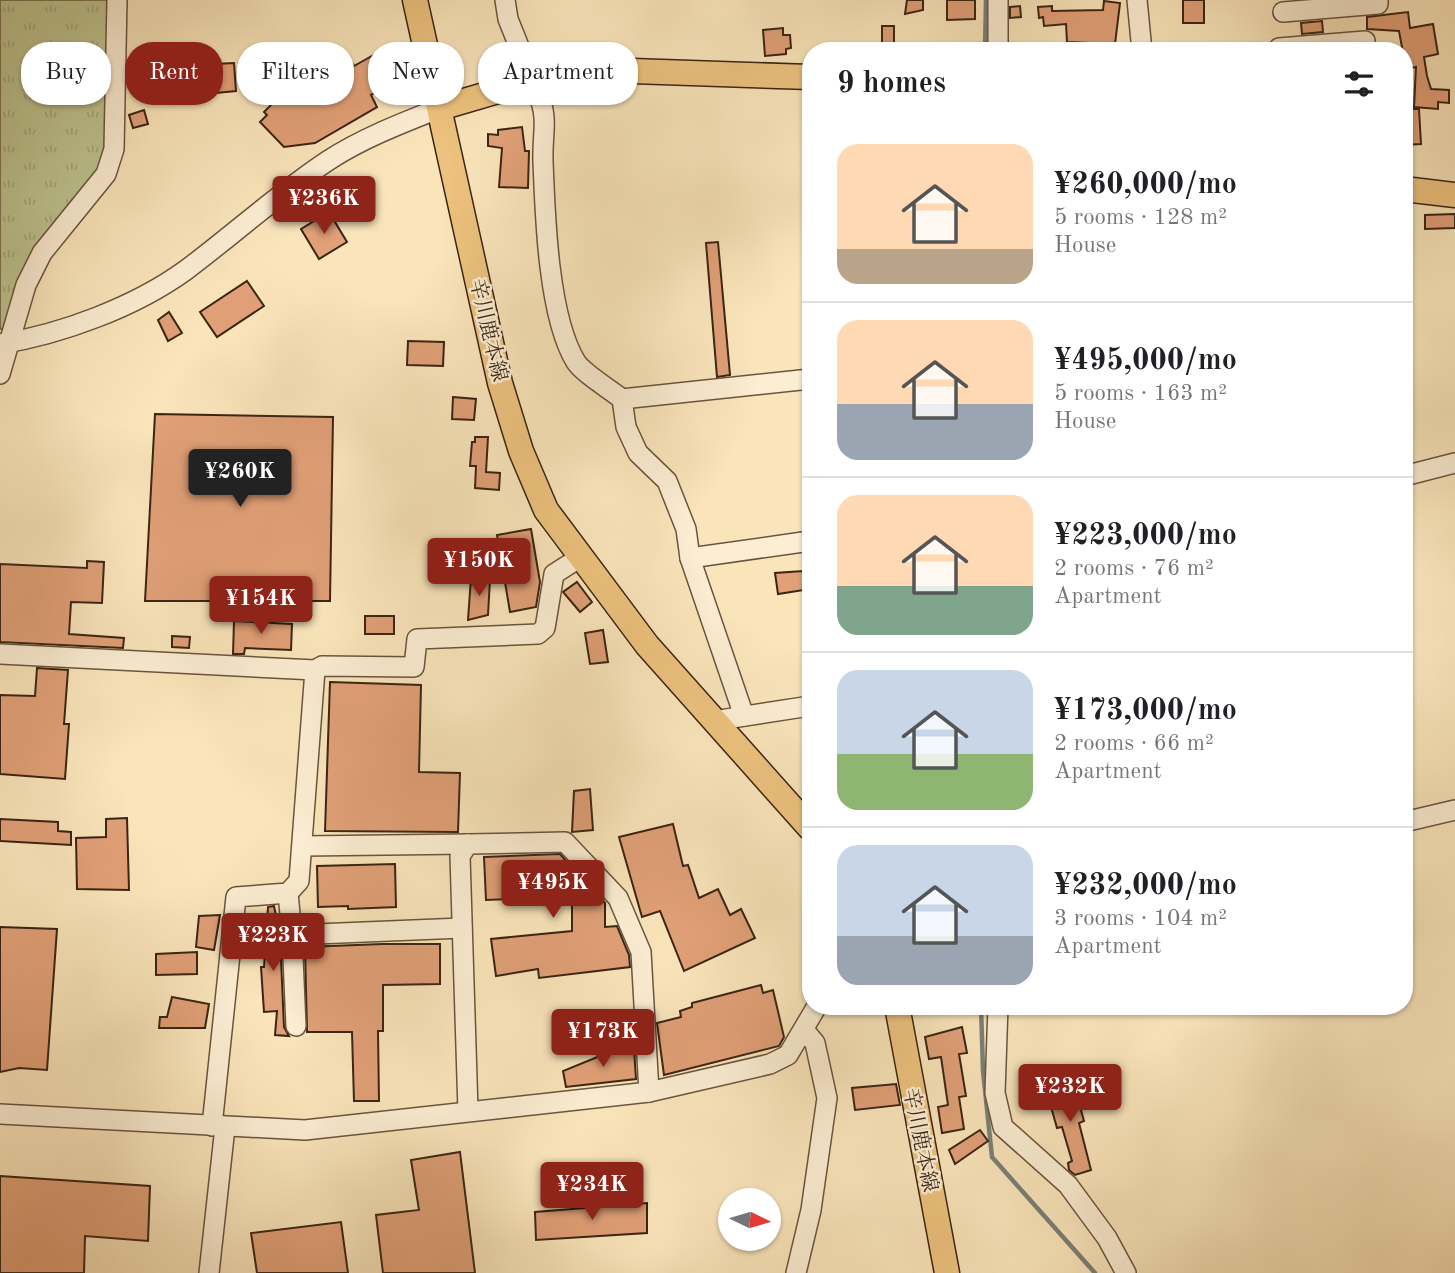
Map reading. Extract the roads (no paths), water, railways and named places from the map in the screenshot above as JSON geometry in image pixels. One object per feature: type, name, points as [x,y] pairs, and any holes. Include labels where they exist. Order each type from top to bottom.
[{"type":"main road","name":"辛川鹿本線","points":[[415,0],[500,383],[510,417],[546,510],[579,558],[647,645],[802,819]]},
{"type":"main road","points":[[439,108],[539,79],[571,75],[632,71],[802,78]]},
{"type":"main road","points":[[1413,189],[1455,195]]},
{"type":"main road","name":"辛川鹿本線","points":[[899,1015],[947,1273]]},
{"type":"street","points":[[0,374],[5,343],[26,285],[42,253],[106,174],[114,149],[117,0]]},
{"type":"street","points":[[505,0],[508,19],[517,42]]},
{"type":"street","points":[[998,0],[998,42]]},
{"type":"street","points":[[1137,0],[1141,42]]},
{"type":"street","points":[[1280,42],[1284,6],[1378,4],[1378,0]]},
{"type":"street","points":[[1354,42],[1365,41]]},
{"type":"street","points":[[543,105],[546,113],[543,152],[545,202],[556,305],[577,364],[622,399],[802,380]]},
{"type":"street","points":[[5,343],[72,326],[121,307],[184,271],[330,160],[383,131],[439,108]]},
{"type":"street","points":[[622,399],[626,427],[638,453],[667,481],[686,530],[690,558],[744,716]]},
{"type":"street","points":[[1413,474],[1455,463]]},
{"type":"street","points":[[690,558],[802,542]]},
{"type":"street","points":[[0,654],[314,670],[322,666],[414,667],[417,639],[538,634],[545,628],[554,574],[579,558]]},
{"type":"street","points":[[209,1273],[236,897],[288,893],[299,881],[314,670]]},
{"type":"street","points":[[713,721],[802,707]]},
{"type":"street","points":[[1413,820],[1455,810]]},
{"type":"street","points":[[303,846],[565,842],[618,898],[641,952],[649,1092]]},
{"type":"street","points":[[468,844],[460,856],[468,1111]]},
{"type":"street","points":[[288,893],[296,1026]]},
{"type":"street","points":[[292,935],[462,928]]},
{"type":"street","points":[[0,1114],[305,1130],[649,1092],[770,1064],[788,1055],[813,1015]]},
{"type":"street","points":[[998,1015],[995,1093],[1003,1127],[1068,1185],[1101,1229],[1126,1273]]},
{"type":"street","points":[[796,1273],[811,1210],[827,1098],[815,1043],[805,1031]]},
{"type":"waterway","points":[[985,42],[986,0]]},
{"type":"waterway","points":[[981,1015],[983,1071],[992,1157],[1095,1273]]}]
